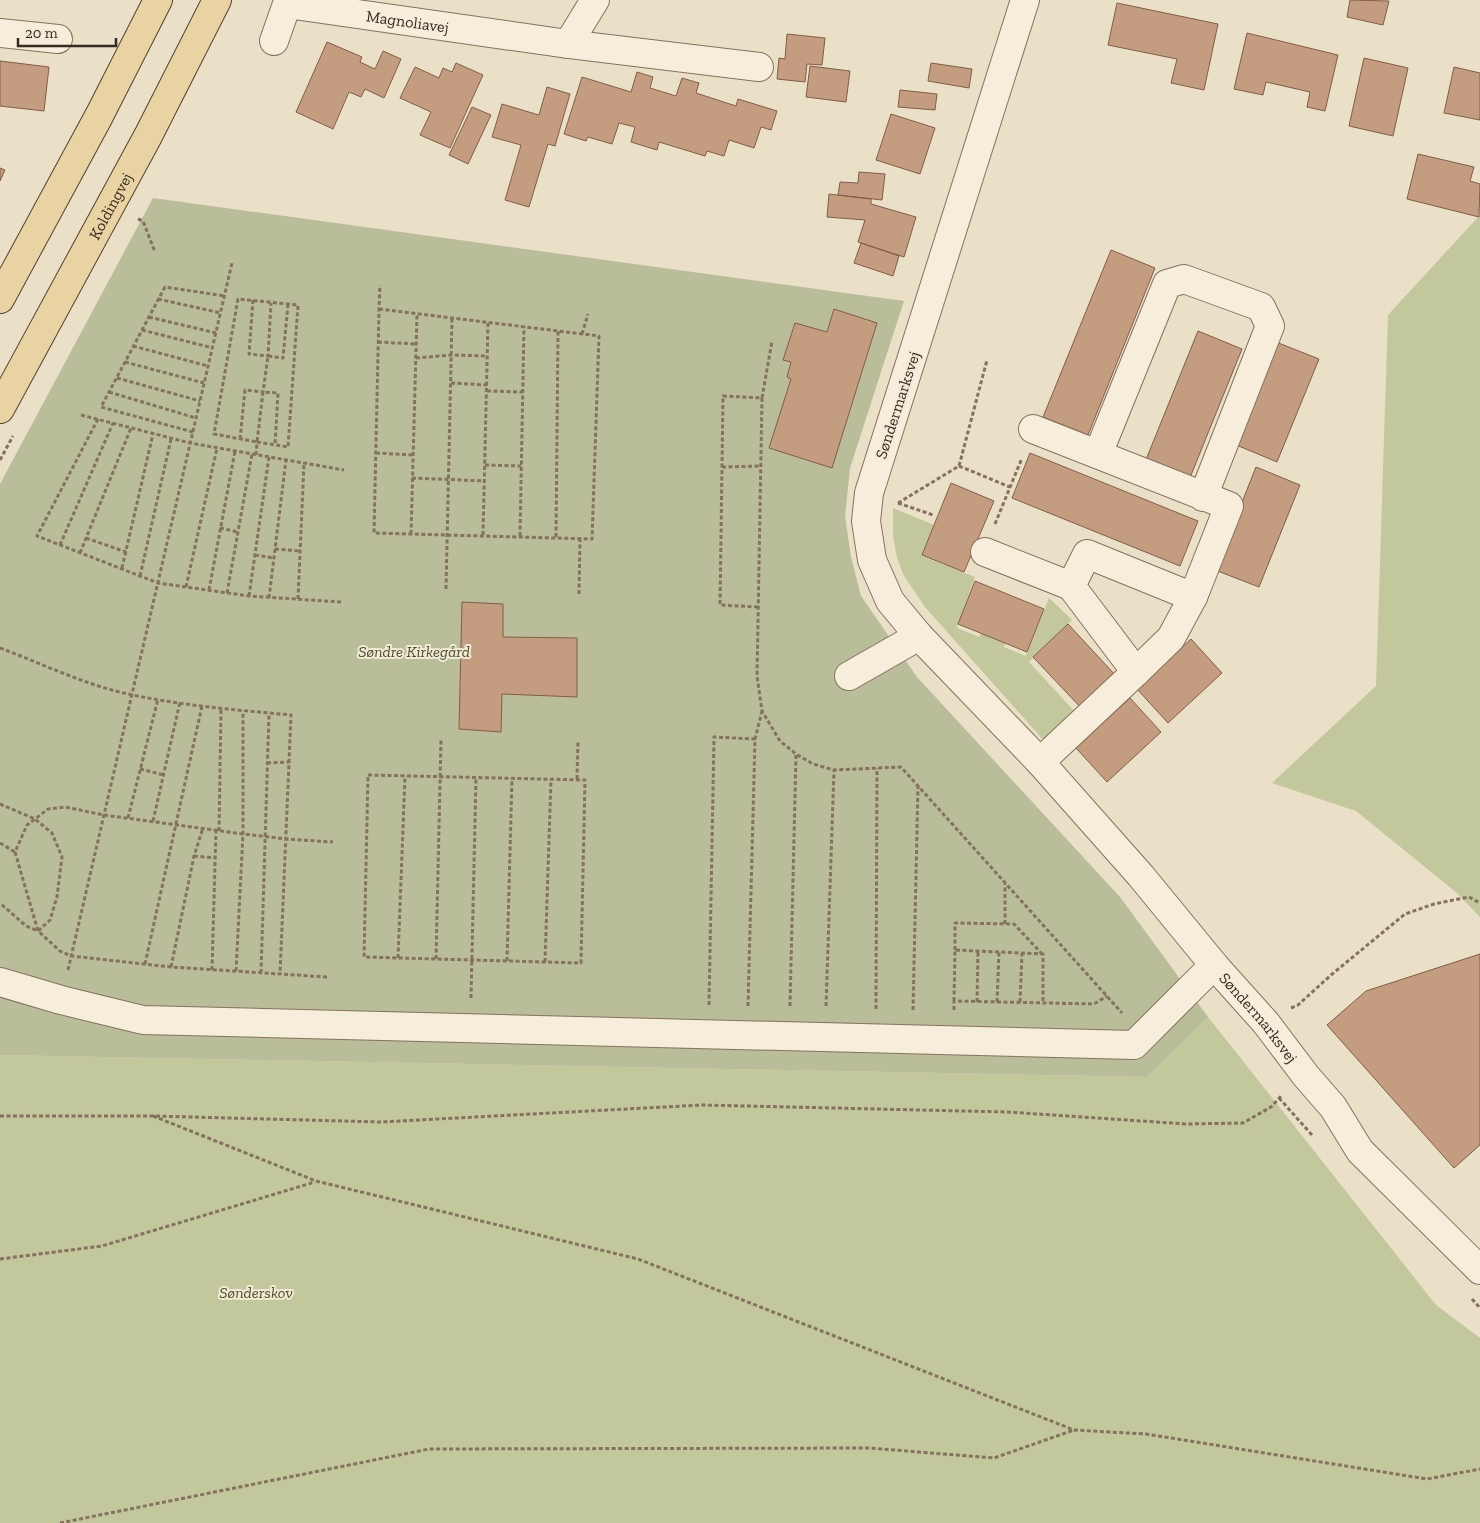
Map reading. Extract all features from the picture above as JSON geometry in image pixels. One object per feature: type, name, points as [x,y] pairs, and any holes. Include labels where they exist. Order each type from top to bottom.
[{"type":"main road","points":[[0,299],[94,125],[158,0]]},
{"type":"main road","name":"Koldingvej","points":[[0,409],[148,136],[217,0]]},
{"type":"street","points":[[568,44],[595,0]]},
{"type":"street","name":"Søndermarksvej","points":[[1025,0],[869,494],[866,521],[872,560],[890,601],[919,636],[1040,762],[1141,876],[1214,966],[1266,1023],[1306,1076],[1333,1107],[1360,1151],[1480,1270]]},
{"type":"street","name":"Magnoliavej","points":[[274,41],[287,4],[568,44],[759,66]]},
{"type":"street","points":[[0,32],[58,39]]},
{"type":"street","points":[[1098,454],[1166,284],[1184,279],[1261,308],[1270,326],[1203,497]]},
{"type":"street","points":[[1033,429],[1228,506],[1193,597],[1170,638],[1040,762]]},
{"type":"street","points":[[985,552],[1071,586],[1136,672]]},
{"type":"street","points":[[1071,586],[1087,554],[1193,597]]},
{"type":"street","points":[[849,676],[919,636]]},
{"type":"street","points":[[0,982],[61,1000],[143,1020],[1134,1045],[1214,966]]},
{"type":"path","points":[[137,218],[143,221],[155,252]]},
{"type":"path","points":[[61,1000],[232,263]]},
{"type":"path","points":[[379,309],[599,336],[592,539],[374,533],[378,342],[379,309],[380,285]]},
{"type":"path","points":[[193,432],[101,407],[165,287],[225,296]]},
{"type":"path","points":[[158,299],[221,313]]},
{"type":"path","points":[[238,299],[271,302],[298,305],[288,447],[214,434],[238,299]]},
{"type":"path","points":[[253,300],[249,354],[283,358],[288,304]]},
{"type":"path","points":[[227,593],[257,442],[268,356],[271,302]]},
{"type":"path","points":[[411,534],[417,314]]},
{"type":"path","points":[[582,334],[588,314]]},
{"type":"path","points":[[149,317],[216,333]]},
{"type":"path","points":[[446,589],[452,318]]},
{"type":"path","points":[[483,535],[488,322]]},
{"type":"path","points":[[520,536],[524,326]]},
{"type":"path","points":[[142,330],[213,348]]},
{"type":"path","points":[[556,538],[558,331]]},
{"type":"path","points":[[747,1036],[755,739],[762,711],[757,676],[762,398],[772,341]]},
{"type":"path","points":[[378,342],[416,344]]},
{"type":"path","points":[[133,346],[208,366]]},
{"type":"path","points":[[416,358],[451,355],[487,356]]},
{"type":"path","points":[[898,503],[959,466],[988,360]]},
{"type":"path","points":[[125,362],[204,383]]},
{"type":"path","points":[[117,378],[200,401]]},
{"type":"path","points":[[450,383],[487,385]]},
{"type":"path","points":[[240,439],[245,390],[278,393],[275,444]]},
{"type":"path","points":[[487,391],[522,392]]},
{"type":"path","points":[[109,392],[196,418]]},
{"type":"path","points":[[758,606],[720,605],[723,396],[762,398]]},
{"type":"path","points":[[81,415],[190,443],[344,470]]},
{"type":"path","points":[[98,419],[37,536],[158,583],[249,596],[340,602]]},
{"type":"path","points":[[60,545],[113,423]]},
{"type":"path","points":[[80,553],[131,428]]},
{"type":"path","points":[[985,552],[1033,429]]},
{"type":"path","points":[[122,568],[153,434]]},
{"type":"path","points":[[140,576],[171,438]]},
{"type":"path","points":[[186,587],[217,448]]},
{"type":"path","points":[[209,590],[235,451]]},
{"type":"path","points":[[376,453],[413,455]]},
{"type":"path","points":[[249,596],[269,457]]},
{"type":"path","points":[[269,598],[286,460]]},
{"type":"path","points":[[298,600],[304,463]]},
{"type":"path","points":[[485,465],[521,466]]},
{"type":"path","points":[[722,467],[761,466]]},
{"type":"path","points":[[959,466],[1010,487]]},
{"type":"path","points":[[412,478],[485,481]]},
{"type":"path","points":[[220,528],[238,532]]},
{"type":"path","points":[[86,538],[126,552]]},
{"type":"path","points":[[579,594],[580,538]]},
{"type":"path","points":[[275,550],[300,550]]},
{"type":"path","points":[[255,555],[274,558]]},
{"type":"path","points":[[0,648],[101,687],[132,695],[221,709],[291,715],[280,974]]},
{"type":"path","points":[[128,818],[158,699]]},
{"type":"path","points":[[153,821],[180,702]]},
{"type":"path","points":[[145,964],[202,706]]},
{"type":"path","points":[[212,970],[221,709]]},
{"type":"path","points":[[236,972],[243,834],[243,711]]},
{"type":"path","points":[[762,711],[780,741],[796,754],[813,764],[834,770],[901,767],[1142,1036]]},
{"type":"path","points":[[261,973],[269,713]]},
{"type":"path","points":[[708,1035],[714,736],[755,739]]},
{"type":"path","points":[[436,959],[441,739]]},
{"type":"path","points":[[577,780],[578,741]]},
{"type":"path","points":[[790,1037],[796,754]]},
{"type":"path","points":[[267,763],[289,762]]},
{"type":"path","points":[[876,1039],[878,768]]},
{"type":"path","points":[[140,769],[164,775]]},
{"type":"path","points":[[825,1038],[834,770]]},
{"type":"path","points":[[368,775],[405,776],[585,780],[581,963],[364,957],[368,775]]},
{"type":"path","points":[[398,958],[405,776]]},
{"type":"path","points":[[470,1029],[476,777]]},
{"type":"path","points":[[507,961],[512,778]]},
{"type":"path","points":[[545,962],[551,779]]},
{"type":"path","points":[[912,1040],[918,786]]},
{"type":"path","points":[[0,804],[35,819],[52,833],[62,857],[57,897],[50,920],[38,931]]},
{"type":"path","points":[[15,852],[27,825],[48,809],[65,807],[104,815],[264,837],[333,842]]},
{"type":"path","points":[[171,967],[194,856],[203,828]]},
{"type":"path","points":[[0,842],[15,852],[38,931]]},
{"type":"path","points":[[194,856],[215,858]]},
{"type":"path","points":[[1005,883],[1005,924]]},
{"type":"path","points":[[1266,1023],[1298,1005],[1331,975],[1406,914],[1434,904],[1469,897],[1480,904]]},
{"type":"path","points":[[0,903],[26,926],[38,931],[60,951],[72,956],[171,967],[327,977]]},
{"type":"path","points":[[952,1041],[955,922],[1014,924],[1043,954],[1043,1003]]},
{"type":"path","points":[[955,950],[1043,954]]},
{"type":"path","points":[[977,1002],[978,951]]},
{"type":"path","points":[[997,1002],[999,952]]},
{"type":"path","points":[[1020,1002],[1022,953]]},
{"type":"path","points":[[954,1001],[1094,1004],[1107,996]]},
{"type":"path","points":[[0,1116],[153,1116],[381,1122],[702,1105],[1008,1112],[1186,1124],[1243,1123],[1271,1107],[1306,1076]]},
{"type":"path","points":[[153,1116],[316,1181],[638,1259],[1074,1430],[1146,1434],[1427,1479],[1480,1470]]},
{"type":"path","points":[[0,1260],[102,1246],[316,1181]]},
{"type":"path","points":[[60,1523],[429,1450],[869,1448],[994,1458],[1074,1430]]},
{"type":"green space","name":"Søndre Kirkegård","points":[[153,198],[904,301],[850,468],[845,516],[851,557],[861,596],[917,677],[1120,897],[1208,1017],[1147,1077],[0,1055],[0,484]]},
{"type":"green space","points":[[1480,215],[1480,917],[1457,893],[1356,811],[1272,783],[1376,686],[1388,315]]},
{"type":"green space","points":[[893,508],[934,525],[922,556],[975,577],[957,628],[979,637],[981,633],[1005,642],[1004,647],[1026,656],[1049,598],[1072,620],[1029,662],[1077,714],[1046,743],[925,607],[904,576],[897,558],[893,536]]},
{"type":"green space","name":"Sønderskov","points":[[1208,1017],[1436,1305],[1480,1338],[1480,1523],[0,1523],[0,1055],[1147,1077]]},
{"type":"building","points":[[1350,0],[1389,1],[1383,25],[1347,17]]},
{"type":"building","points":[[1117,3],[1218,24],[1204,90],[1171,83],[1177,59],[1108,45]]},
{"type":"building","points":[[1247,33],[1338,55],[1325,111],[1307,107],[1310,92],[1266,82],[1263,95],[1234,89]]},
{"type":"building","points":[[787,34],[825,38],[822,65],[807,64],[805,82],[777,79],[779,58],[785,59]]},
{"type":"building","points":[[327,42],[362,57],[360,62],[375,69],[383,51],[401,59],[384,98],[365,89],[361,97],[349,92],[333,129],[296,112]]},
{"type":"building","points":[[1364,58],[1408,68],[1393,136],[1349,126]]},
{"type":"building","points":[[0,61],[49,67],[44,111],[0,106]]},
{"type":"building","points":[[456,63],[483,75],[450,148],[420,135],[431,112],[400,98],[415,67],[439,78],[443,68],[452,72]]},
{"type":"building","points":[[931,63],[972,69],[969,88],[928,81]]},
{"type":"building","points":[[810,66],[850,71],[846,102],[806,97]]},
{"type":"building","points":[[1454,67],[1480,73],[1480,120],[1444,113]]},
{"type":"building","points":[[637,72],[653,77],[650,88],[676,96],[682,78],[699,83],[696,93],[736,106],[738,99],[777,111],[771,130],[761,127],[754,148],[729,140],[724,156],[707,151],[705,156],[659,142],[657,150],[631,142],[635,127],[619,123],[612,144],[588,137],[586,141],[564,134],[582,77],[631,92]]},
{"type":"building","points":[[547,87],[570,94],[555,146],[548,144],[529,207],[505,200],[521,145],[492,137],[502,104],[539,115]]},
{"type":"building","points":[[900,90],[937,94],[935,110],[898,107]]},
{"type":"building","points":[[472,107],[491,115],[468,164],[449,155]]},
{"type":"building","points":[[891,114],[935,128],[920,174],[876,160]]},
{"type":"building","points":[[1418,154],[1474,167],[1470,181],[1480,184],[1479,217],[1407,199]]},
{"type":"building","points":[[0,168],[5,170],[0,181]]},
{"type":"building","points":[[859,172],[885,174],[882,200],[838,195],[840,182],[858,183]]},
{"type":"building","points":[[829,194],[871,199],[871,204],[916,217],[904,257],[858,242],[865,220],[827,217]]},
{"type":"building","points":[[861,243],[899,256],[893,276],[854,263]]},
{"type":"building","points":[[1111,250],[1155,268],[1088,435],[1043,417]]},
{"type":"building","points":[[834,309],[877,323],[832,468],[769,448],[791,379],[787,377],[791,362],[783,360],[795,323],[827,332]]},
{"type":"building","points":[[1198,331],[1242,349],[1187,485],[1143,467]]},
{"type":"building","points":[[1276,342],[1319,359],[1277,462],[1234,444]]},
{"type":"building","points":[[1030,453],[1198,521],[1180,566],[1012,498]]},
{"type":"building","points":[[1256,467],[1300,485],[1259,587],[1215,570]]},
{"type":"building","points":[[951,483],[994,501],[964,572],[922,555]]},
{"type":"building","points":[[975,581],[1044,609],[1027,652],[958,624]]},
{"type":"building","points":[[462,602],[503,604],[503,637],[577,638],[577,697],[502,694],[501,732],[459,729]]},
{"type":"building","points":[[1068,624],[1118,678],[1083,710],[1033,657]]},
{"type":"building","points":[[1191,639],[1222,673],[1168,723],[1137,689]]},
{"type":"building","points":[[1130,698],[1161,732],[1107,782],[1076,748]]},
{"type":"building","points":[[1480,954],[1480,1145],[1454,1168],[1327,1025],[1366,991]]}]
